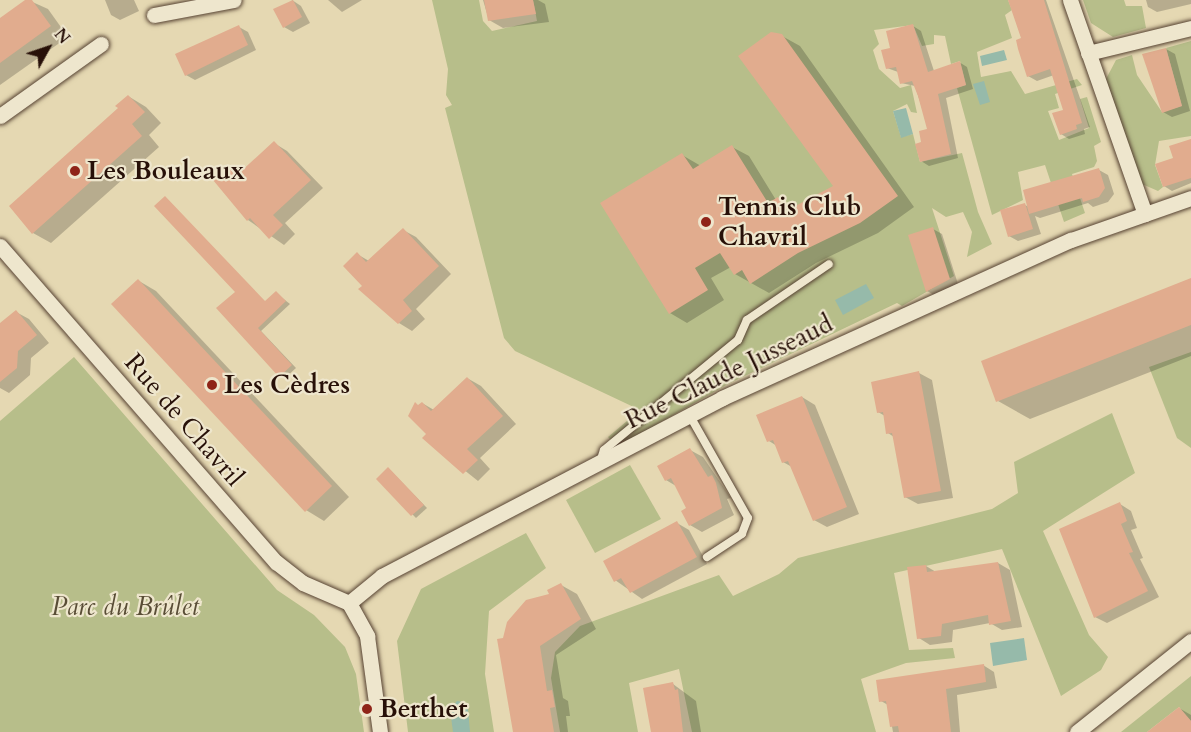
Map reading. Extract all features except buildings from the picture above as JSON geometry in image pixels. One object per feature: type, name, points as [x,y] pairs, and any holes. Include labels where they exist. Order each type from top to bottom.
[{"type":"street","points":[[154,15],[234,0]]},
{"type":"street","points":[[1070,0],[1145,214]]},
{"type":"street","points":[[1088,53],[1191,28]]},
{"type":"street","points":[[0,116],[101,44]]},
{"type":"street","name":"Rue Claude Jusseaud","points":[[349,603],[382,576],[690,416],[1071,240],[1191,198]]},
{"type":"street","name":"Rue de Chavril","points":[[0,246],[276,562],[303,583],[349,603]]},
{"type":"street","points":[[349,603],[367,636],[380,732]]},
{"type":"street","points":[[1077,732],[1191,641]]},
{"type":"lane","points":[[599,463],[604,450],[738,340],[747,320],[829,264]]},
{"type":"lane","points":[[690,416],[747,518],[742,534],[706,557]]},
{"type":"green space","name":"Tennis Club Chavril","points":[[432,0],[479,0],[483,21],[492,31],[537,21],[533,0],[1008,0],[1012,10],[1005,15],[1012,38],[977,52],[981,77],[1011,71],[1025,94],[1077,79],[1082,85],[1055,94],[1059,108],[1048,111],[1059,140],[1089,128],[1080,99],[1087,97],[1101,142],[1094,146],[1097,161],[1094,167],[1072,174],[1085,213],[1064,222],[1045,165],[1018,172],[1023,200],[992,215],[957,88],[966,85],[960,61],[951,64],[945,36],[934,35],[934,44],[922,46],[913,25],[874,30],[879,44],[873,50],[879,69],[900,88],[911,85],[917,113],[911,112],[907,104],[893,111],[901,137],[913,134],[920,162],[962,153],[978,212],[992,244],[967,257],[972,232],[963,212],[946,217],[932,208],[954,276],[902,306],[897,303],[728,384],[617,447],[608,437],[640,410],[515,351],[504,338],[445,108],[452,105],[446,95],[448,69]]},
{"type":"green space","points":[[1083,0],[1124,0],[1126,6],[1142,6],[1146,28],[1113,37],[1091,23]]},
{"type":"green space","points":[[1191,41],[1191,136],[1159,141],[1155,165],[1163,187],[1158,191],[1142,184],[1106,79],[1116,60],[1132,55],[1137,75],[1162,112],[1182,106],[1166,48]]},
{"type":"green space","points":[[1191,352],[1191,448],[1177,438],[1149,367]]},
{"type":"green space","name":"Parc du Brûlet","points":[[74,357],[277,590],[314,615],[345,647],[356,674],[364,732],[0,732],[0,421]]},
{"type":"green space","points":[[1112,413],[1135,473],[1043,531],[1089,635],[1108,657],[1101,670],[1061,696],[1002,549],[894,573],[909,650],[953,648],[955,658],[906,663],[861,679],[876,732],[692,732],[679,669],[629,683],[638,732],[560,732],[551,678],[555,652],[580,626],[719,575],[733,596],[779,574],[798,558],[992,509],[1018,493],[1014,462]]},
{"type":"green space","points":[[630,465],[661,519],[595,553],[566,500]]},
{"type":"green space","points":[[526,533],[546,568],[489,611],[485,674],[494,732],[408,732],[397,641],[421,589]]},
{"type":"green space","points":[[1191,676],[1191,721],[1179,707],[1147,732],[1121,732]]},
{"type":"shaded area","points":[[1004,50],[1007,60],[982,66],[980,56]]},
{"type":"shaded area","points":[[984,81],[990,102],[980,105],[973,84]]},
{"type":"shaded area","points":[[906,108],[913,134],[901,138],[893,111]]},
{"type":"shaded area","points":[[866,284],[874,298],[843,315],[835,300]]},
{"type":"shaded area","points":[[1024,638],[1027,660],[993,666],[990,643]]},
{"type":"shaded area","points":[[457,701],[463,702],[468,710],[470,732],[453,732],[450,709]]},
{"type":"place","name":"Les Bouleaux","points":[[75,171]]},
{"type":"place","name":"Tennis Club Chavril","points":[[706,222]]},
{"type":"place","name":"Les Cèdres","points":[[212,385]]},
{"type":"place","name":"Berthet","points":[[367,709]]}]
